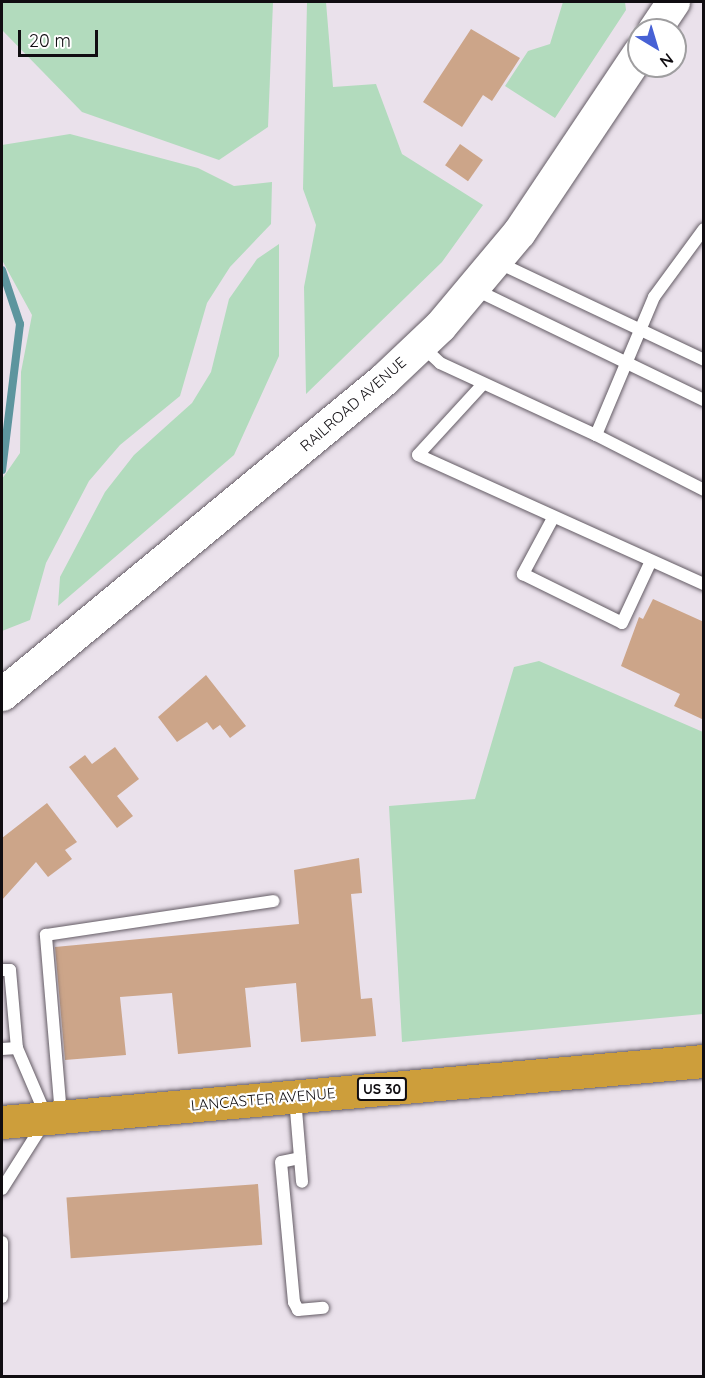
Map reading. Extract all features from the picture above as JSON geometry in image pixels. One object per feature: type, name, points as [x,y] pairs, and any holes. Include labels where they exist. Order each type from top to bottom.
[{"type":"highway","name":"LANCASTER AVENUE","points":[[2,1122],[704,1061]]},
{"type":"street","points":[[662,18],[673,2]]},
{"type":"street","name":"RAILROAD AVENUE","points":[[2,693],[420,344],[497,262],[627,71]]},
{"type":"lane","points":[[596,435],[654,297],[704,229]]},
{"type":"lane","points":[[497,262],[704,360]]},
{"type":"lane","points":[[474,289],[704,400]]},
{"type":"lane","points":[[420,344],[440,363],[596,435],[704,490]]},
{"type":"lane","points":[[483,384],[418,455],[650,563],[704,584]]},
{"type":"lane","points":[[554,518],[523,574],[622,623],[650,563]]},
{"type":"lane","points":[[2,1189],[54,1117],[46,935],[273,901]]},
{"type":"lane","points":[[2,970],[10,970],[17,1048],[54,1117]]},
{"type":"lane","points":[[2,1049],[17,1048]]},
{"type":"lane","points":[[295,1097],[302,1182]]},
{"type":"lane","points":[[300,1158],[281,1162],[294,1302],[298,1310],[323,1308]]},
{"type":"lane","points":[[2,1242],[2,1297]]},
{"type":"green space","points":[[2,2],[273,2],[268,127],[219,160],[82,112],[2,30]]},
{"type":"green space","points":[[307,2],[326,2],[333,87],[376,84],[402,154],[483,205],[442,262],[306,394],[304,287],[316,225],[303,189]]},
{"type":"green space","points":[[563,2],[625,2],[626,10],[555,118],[505,86],[528,51],[550,44]]},
{"type":"green space","points":[[70,134],[198,168],[234,186],[272,182],[271,224],[230,267],[207,303],[180,396],[120,445],[89,481],[46,563],[30,620],[2,631],[2,479],[20,453],[21,372],[32,315],[2,260],[2,145]]},
{"type":"green space","points":[[279,244],[279,356],[234,455],[58,606],[60,577],[105,492],[134,455],[192,403],[211,372],[229,299],[257,259]]},
{"type":"green space","points":[[539,661],[703,732],[703,1014],[402,1042],[389,806],[475,799],[514,667]]},
{"type":"building","points":[[471,29],[520,58],[492,101],[483,95],[462,127],[423,102]]},
{"type":"building","points":[[460,144],[483,160],[468,181],[445,165]]},
{"type":"building","points":[[653,599],[704,622],[704,720],[674,706],[680,694],[621,666],[639,617],[643,619]]},
{"type":"building","points":[[206,675],[246,726],[230,738],[220,725],[213,730],[207,722],[177,742],[158,717]]},
{"type":"building","points":[[115,747],[139,779],[117,796],[133,816],[117,828],[69,767],[85,755],[92,764]]},
{"type":"building","points":[[47,803],[77,842],[65,850],[72,859],[48,877],[36,862],[2,900],[2,838]]},
{"type":"building","points":[[359,858],[362,893],[351,894],[361,999],[372,998],[376,1036],[301,1042],[296,983],[245,988],[251,1047],[178,1054],[172,993],[120,997],[126,1055],[65,1060],[55,947],[299,924],[294,870]]},
{"type":"building","points":[[258,1184],[262,1245],[71,1258],[66,1197]]},
{"type":"waterway","points":[[2,270],[20,324],[2,470]]}]
